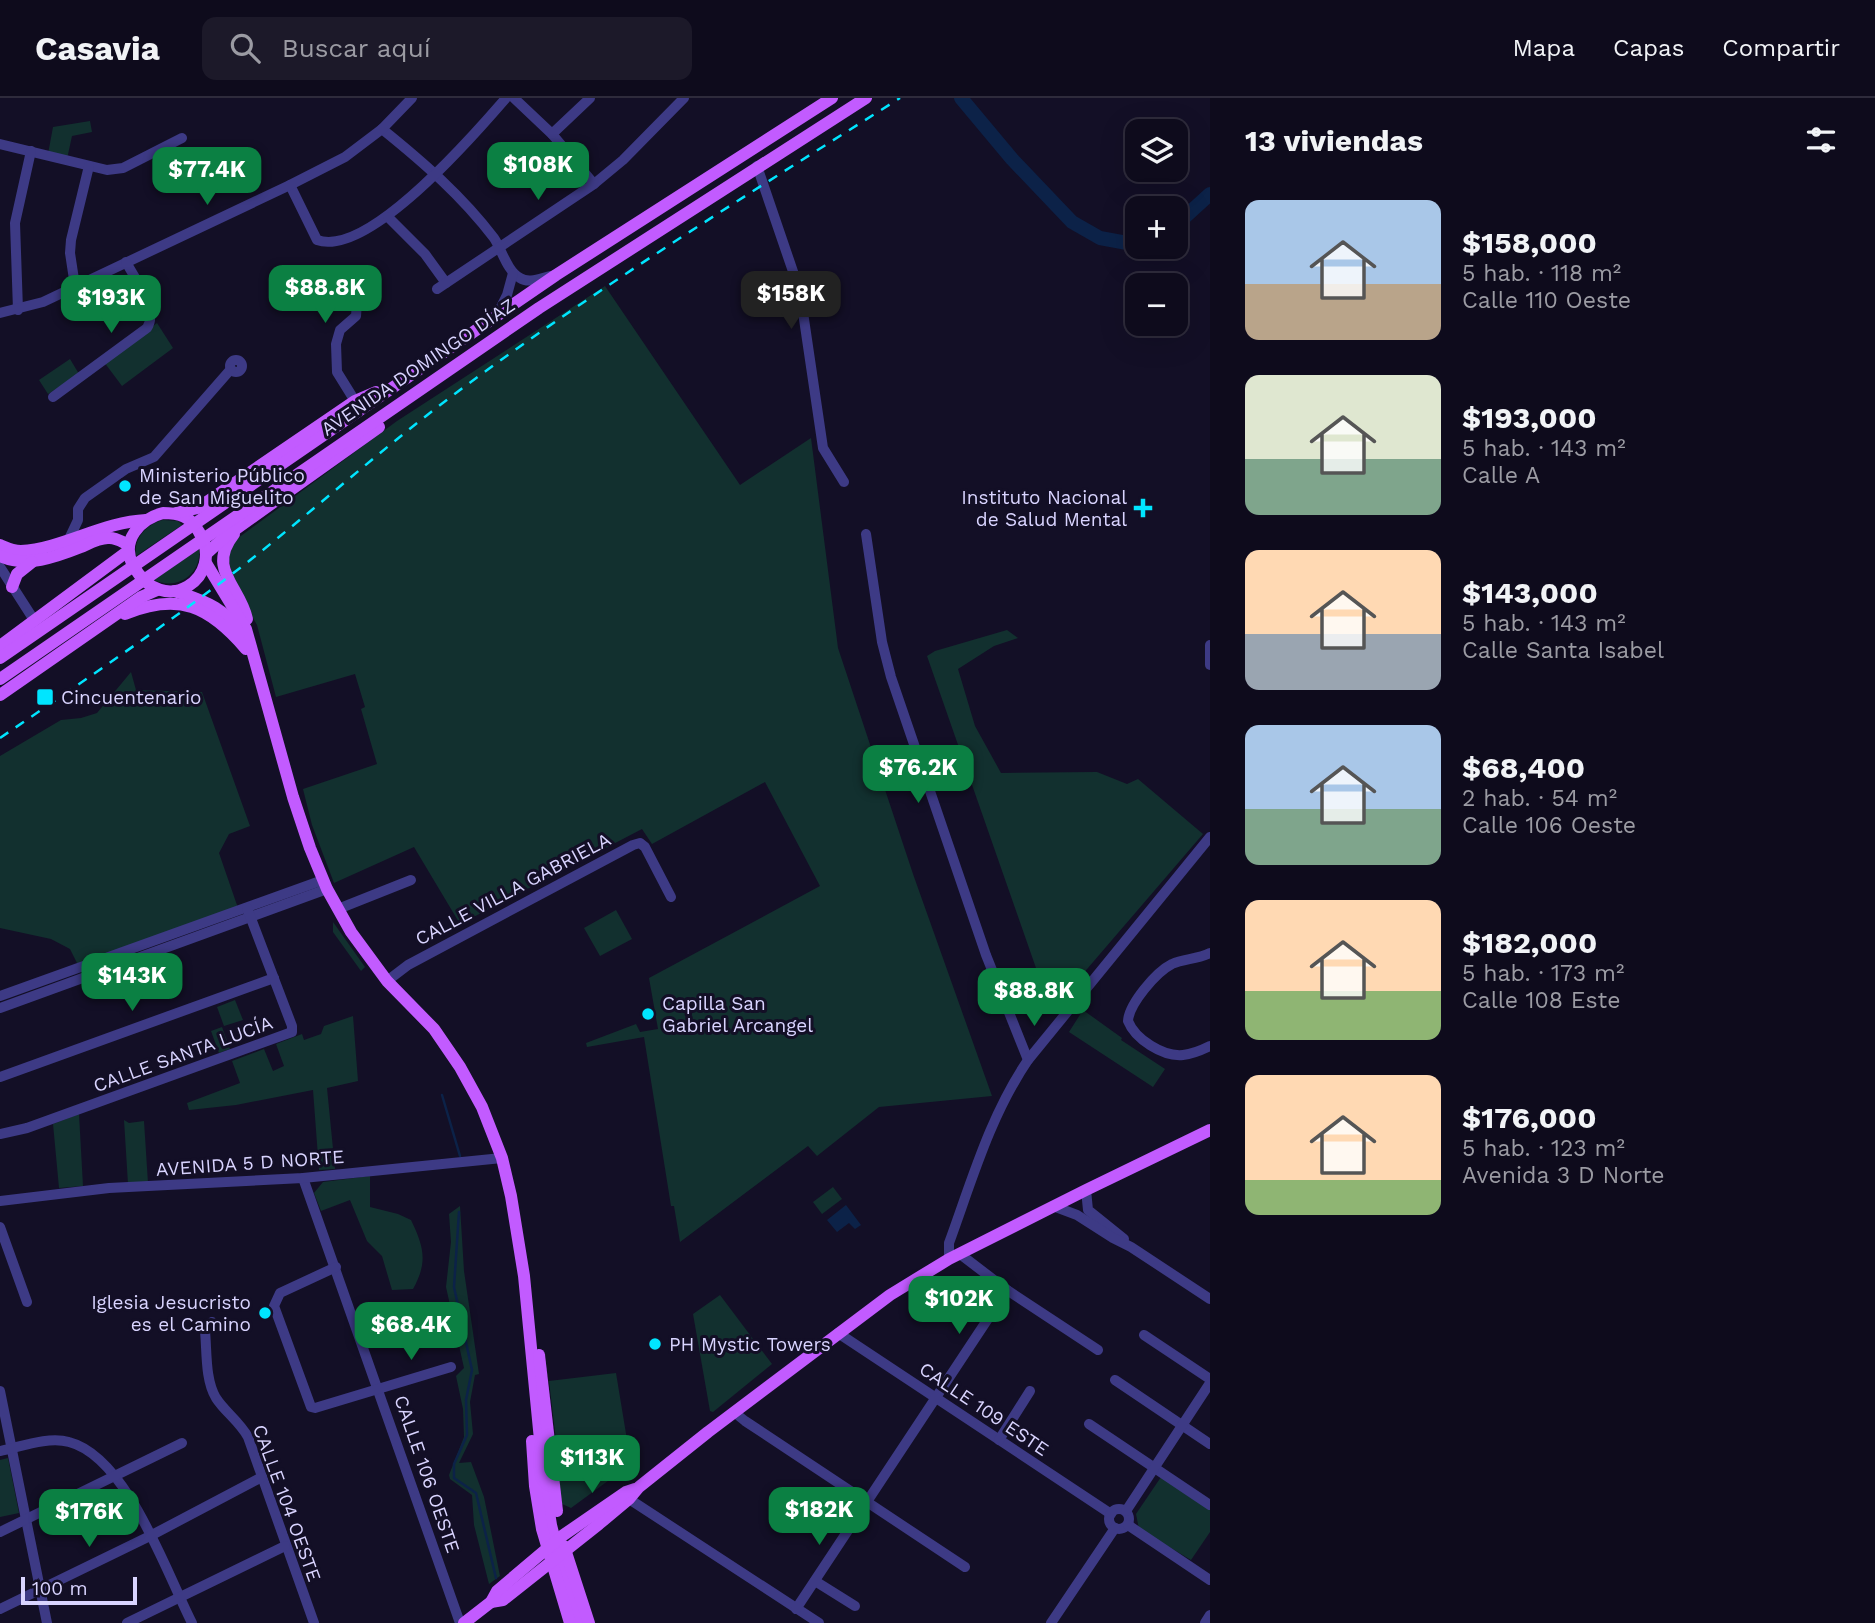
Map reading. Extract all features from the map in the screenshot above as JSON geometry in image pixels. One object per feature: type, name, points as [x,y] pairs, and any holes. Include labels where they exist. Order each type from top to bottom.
[{"type":"main road","name":"AVENIDA DOMINGO DÍAZ","points":[[0,658],[556,275],[832,98]]},
{"type":"main road","name":"AVENIDA DOMINGO DÍAZ","points":[[0,679],[449,369],[757,166],[866,98]]},
{"type":"main road","points":[[174,591],[194,581],[206,554],[226,536],[414,401],[449,369]]},
{"type":"main road","points":[[0,545],[20,551],[99,534],[163,513],[180,514],[198,508],[355,401],[405,379]]},
{"type":"main road","points":[[180,514],[198,529],[217,585],[240,619],[293,797],[325,885],[351,932],[387,981],[434,1029],[460,1066],[482,1107],[502,1158],[519,1240],[544,1481],[562,1569],[580,1623]]},
{"type":"main road","points":[[0,646],[129,551],[134,533],[146,520]]},
{"type":"main road","points":[[244,524],[225,547],[223,561],[224,575],[246,614],[250,651]]},
{"type":"main road","points":[[0,556],[15,561],[32,562],[64,554],[99,534],[114,538],[129,551],[152,586],[202,600],[225,613],[250,651]]},
{"type":"main road","points":[[99,534],[114,547],[114,561]]},
{"type":"main road","points":[[12,587],[17,574],[32,562]]},
{"type":"main road","points":[[0,695],[103,625],[152,586]]},
{"type":"main road","points":[[103,625],[150,605],[180,604],[206,612],[250,651]]},
{"type":"main road","points":[[491,1602],[503,1600],[734,1412],[890,1295],[955,1256],[1210,1130]]},
{"type":"main road","points":[[527,1311],[536,1333],[555,1501],[565,1550],[589,1623]]},
{"type":"main road","points":[[527,1311],[524,1335],[535,1486],[547,1549],[569,1623]]},
{"type":"main road","points":[[462,1623],[491,1602],[497,1591],[562,1536],[626,1492],[639,1487]]},
{"type":"main road","points":[[522,1585],[544,1581],[559,1589]]},
{"type":"street","points":[[0,313],[43,302],[290,186],[345,157],[382,129],[412,98]]},
{"type":"street","points":[[290,186],[313,236],[321,242],[338,241],[388,217],[428,183],[434,173],[506,98]]},
{"type":"street","points":[[514,98],[552,134],[594,184]]},
{"type":"street","points":[[552,134],[590,98]]},
{"type":"street","points":[[388,217],[425,254],[442,286],[594,184],[624,160],[684,98]]},
{"type":"street","points":[[382,129],[434,173],[472,211],[499,246],[513,273],[526,281],[556,275]]},
{"type":"street","points":[[0,144],[107,170],[123,168],[182,138]]},
{"type":"street","points":[[18,310],[15,223],[31,151]]},
{"type":"street","points":[[75,286],[70,253],[71,240],[89,166]]},
{"type":"street","points":[[757,166],[800,292],[823,448],[844,482]]},
{"type":"street","points":[[53,397],[147,328],[151,321],[150,309],[126,262]]},
{"type":"street","points":[[497,315],[507,295],[513,273]]},
{"type":"street","points":[[278,285],[313,276],[324,277],[339,284],[357,303],[356,316],[340,331],[336,344],[337,372],[355,401]]},
{"type":"street","points":[[69,539],[85,498],[126,470],[154,457],[231,369]]},
{"type":"street","points":[[78,520],[99,534]]},
{"type":"street","points":[[866,534],[882,642],[891,677],[986,955],[1028,1060]]},
{"type":"street","points":[[0,567],[34,620]]},
{"type":"street","points":[[1210,645],[1210,665]]},
{"type":"street","points":[[1098,1350],[955,1256],[949,1242],[991,1126],[1010,1087],[1028,1060],[1210,837]]},
{"type":"street","name":"CALLE VILLA GABRIELA","points":[[387,981],[408,965],[632,845],[639,843],[645,847],[671,897]]},
{"type":"street","points":[[1202,846],[1210,855]]},
{"type":"street","points":[[338,909],[411,880]]},
{"type":"street","points":[[0,1008],[325,885]]},
{"type":"street","points":[[0,996],[249,913]]},
{"type":"street","name":"CALLE SANTA LUCÍA","points":[[0,1134],[27,1128],[292,1032],[249,913]]},
{"type":"street","points":[[1210,953],[1163,970],[1131,1005],[1128,1021],[1136,1035],[1172,1055],[1192,1053],[1210,1046]]},
{"type":"street","points":[[0,1077],[274,978]]},
{"type":"street","name":"AVENIDA 5 D NORTE","points":[[0,1200],[109,1188],[303,1178],[502,1158]]},
{"type":"street","name":"CALLE 106 OESTE","points":[[303,1178],[462,1623]]},
{"type":"street","points":[[1086,1189],[1088,1210],[1131,1247]]},
{"type":"street","points":[[1053,1206],[1077,1215],[1210,1299]]},
{"type":"street","points":[[0,1227],[27,1302]]},
{"type":"street","points":[[336,1267],[280,1293],[274,1306],[308,1404],[315,1408],[451,1367]]},
{"type":"street","points":[[796,1609],[1007,1290]]},
{"type":"street","name":"CALLE 104 OESTE","points":[[212,1322],[205,1331],[212,1388],[216,1398],[242,1426],[314,1623]]},
{"type":"street","name":"CALLE 109 ESTE","points":[[838,1333],[1111,1514]]},
{"type":"street","points":[[1126,1511],[1210,1381],[1143,1335]]},
{"type":"street","points":[[1115,1380],[1210,1444]]},
{"type":"street","points":[[0,1391],[47,1623]]},
{"type":"street","points":[[999,1440],[1030,1391]]},
{"type":"street","points":[[734,1412],[965,1567]]},
{"type":"street","points":[[1089,1424],[1210,1505]]},
{"type":"street","points":[[0,1451],[49,1441],[67,1441],[85,1448],[102,1460],[115,1475],[150,1536],[192,1623]]},
{"type":"street","points":[[0,1532],[182,1443]]},
{"type":"street","points":[[0,1608],[150,1536],[262,1477]]},
{"type":"street","points":[[629,1499],[818,1623]]},
{"type":"street","points":[[1119,1509],[1126,1511],[1128,1525],[1121,1530],[1115,1528],[1109,1520],[1111,1514],[1119,1509]]},
{"type":"street","points":[[1128,1525],[1210,1580]]},
{"type":"street","points":[[1051,1623],[1115,1528]]},
{"type":"street","points":[[127,1623],[285,1546]]},
{"type":"street","points":[[815,1581],[855,1605]]},
{"type":"street","points":[[1205,1623],[1210,1615]]},
{"type":"green space","points":[[90,121],[92,132],[72,136],[67,159],[48,154],[53,127]]},
{"type":"green space","points":[[605,286],[740,485],[811,438],[838,648],[913,874],[992,1096],[879,1107],[817,1156],[808,1146],[680,1242],[674,1206],[671,1206],[644,1037],[587,1047],[586,1043],[636,1024],[640,1032],[658,1029],[649,978],[820,886],[765,782],[652,844],[642,829],[460,924],[414,847],[334,883],[312,825],[303,789],[377,764],[361,709],[365,707],[355,674],[276,697],[257,625],[226,570],[230,544],[397,421]]},
{"type":"green space","points":[[157,323],[173,348],[122,386],[104,362]]},
{"type":"green space","points":[[70,359],[79,374],[48,394],[39,380]]},
{"type":"green space","points":[[163,520],[178,521],[182,525],[136,556],[137,543],[142,533]]},
{"type":"green space","points":[[199,549],[196,566],[186,578],[171,583],[154,580]]},
{"type":"green space","points":[[1007,630],[1018,638],[994,646],[958,669],[975,726],[1001,773],[1097,772],[1127,784],[1138,779],[1203,834],[1051,1011],[927,656],[935,651]]},
{"type":"green space","points":[[131,672],[136,690],[202,692],[250,826],[229,834],[219,853],[238,908],[78,965],[70,949],[51,939],[0,928],[0,756],[61,720],[97,713]]},
{"type":"green space","points":[[616,910],[632,939],[600,956],[584,928]]},
{"type":"green space","points":[[333,922],[365,967],[361,971],[333,932]]},
{"type":"green space","points":[[235,1000],[243,1020],[224,1026],[217,1007]]},
{"type":"green space","points":[[1083,1010],[1122,1038],[1121,1040],[1165,1069],[1153,1087],[1069,1032]]},
{"type":"green space","points":[[353,1016],[358,1081],[327,1088],[335,1169],[319,1170],[313,1090],[236,1105],[189,1110],[187,1103],[240,1083],[232,1061],[264,1049],[273,1071],[284,1066],[276,1044],[302,1034],[304,1040],[321,1034],[324,1026]]},
{"type":"green space","points":[[222,1027],[230,1049],[219,1053],[211,1031]]},
{"type":"green space","points":[[79,1114],[83,1186],[59,1188],[53,1124]]},
{"type":"green space","points":[[124,1120],[129,1123],[144,1121],[148,1183],[128,1184]]},
{"type":"green space","points":[[370,1176],[370,1207],[411,1220],[419,1238],[421,1271],[413,1289],[392,1290],[382,1256],[367,1241],[350,1200],[321,1211],[314,1193],[323,1182]]},
{"type":"green space","points":[[833,1187],[842,1199],[822,1214],[813,1202]]},
{"type":"green space","points":[[460,1206],[464,1271],[479,1374],[475,1375],[470,1402],[473,1434],[459,1463],[471,1462],[484,1497],[500,1576],[489,1584],[474,1525],[472,1495],[450,1479],[449,1475],[464,1437],[463,1409],[456,1376],[464,1368],[446,1287],[451,1242],[449,1214]]},
{"type":"green space","points":[[720,1295],[772,1364],[713,1412],[710,1411],[693,1314]]},
{"type":"green space","points":[[616,1373],[631,1464],[571,1508],[562,1504],[549,1381]]},
{"type":"green space","points":[[8,1458],[19,1513],[0,1517],[0,1460]]},
{"type":"green space","points":[[1161,1477],[1210,1509],[1210,1532],[1191,1560],[1139,1529],[1136,1514]]},
{"type":"water","points":[[846,1205],[861,1225],[855,1229],[849,1223],[837,1232],[827,1220]]},
{"type":"waterway","points":[[961,98],[1012,159],[1072,222],[1100,238],[1125,243]]},
{"type":"waterway","points":[[1188,214],[1210,194]]},
{"type":"waterway","points":[[442,1095],[460,1156]]},
{"type":"waterway","points":[[459,1212],[454,1287],[472,1370],[466,1400],[467,1435],[454,1464],[454,1478],[476,1493],[496,1578]]},
{"type":"railway","points":[[0,738],[219,584],[430,413],[510,354],[675,241],[900,98]]},
{"type":"place","name":"Ministerio Público de San Miguelito","points":[[125,486]]},
{"type":"place","name":"Instituto Nacional de Salud Mental","points":[[1143,508]]},
{"type":"place","name":"Cincuentenario","points":[[45,697]]},
{"type":"place","name":"Capilla San Gabriel Arcangel","points":[[648,1014]]},
{"type":"place","name":"Iglesia Jesucristo es el Camino","points":[[265,1313]]},
{"type":"place","name":"PH Mystic Towers","points":[[655,1344]]}]
